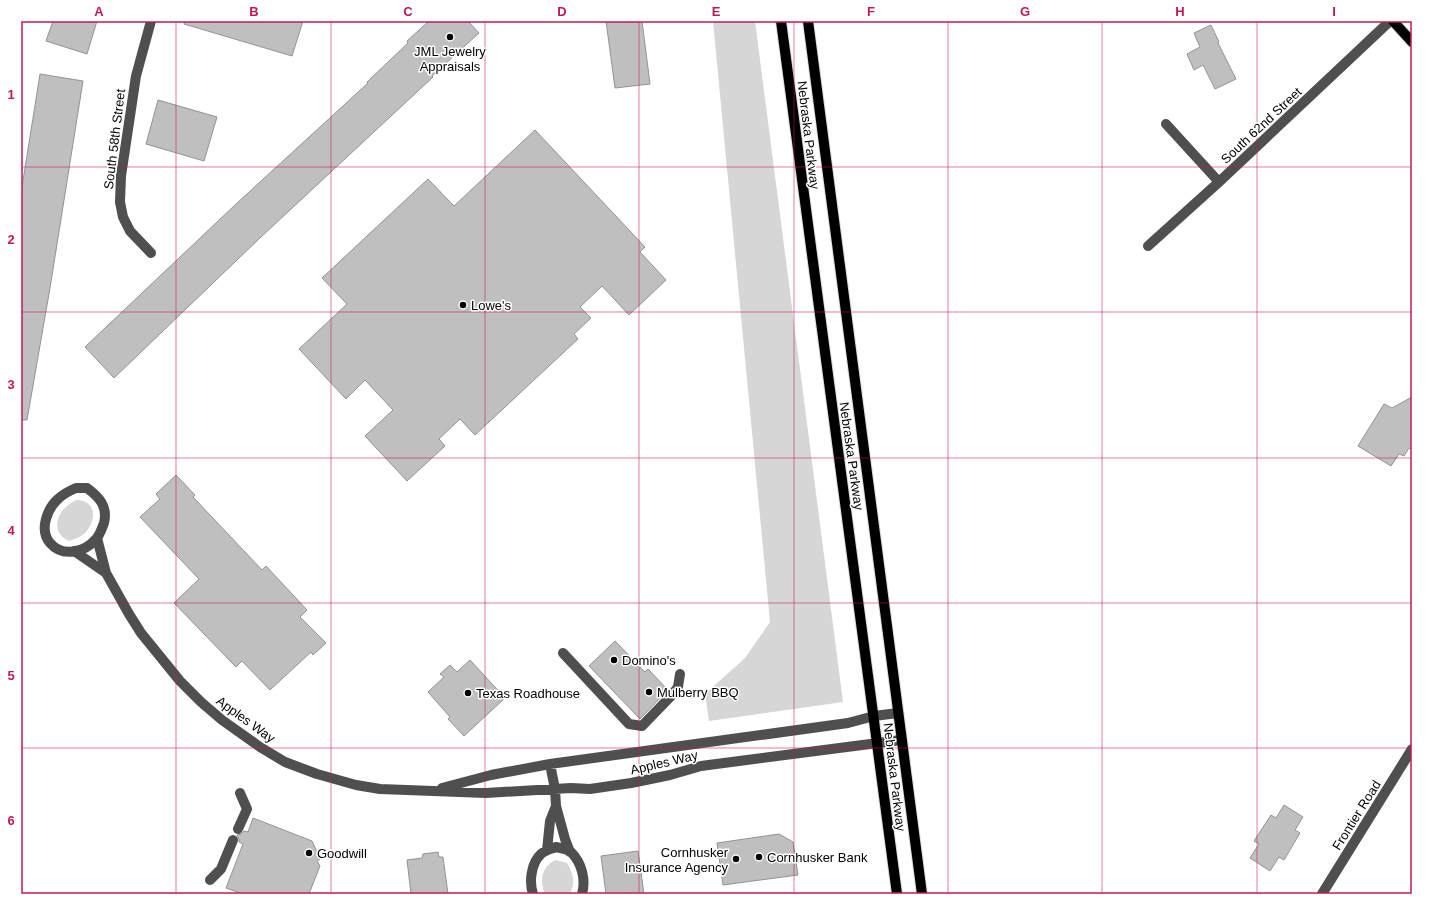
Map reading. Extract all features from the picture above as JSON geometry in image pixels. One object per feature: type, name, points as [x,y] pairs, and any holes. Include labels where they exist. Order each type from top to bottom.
[{"type":"main road","name":"Nebraska Parkway","points":[[781,21],[897,894]]},
{"type":"main road","name":"Nebraska Parkway","points":[[808,21],[922,894]]},
{"type":"main road","points":[[1391,21],[1412,42]]},
{"type":"street","name":"South 58th Street","points":[[151,21],[136,76],[121,176],[120,202],[123,217],[130,231],[151,253]]},
{"type":"street","name":"South 62nd Street","points":[[1148,246],[1219,182],[1391,21]]},
{"type":"street","points":[[1166,124],[1219,182]]},
{"type":"street","points":[[76,488],[87,488],[98,497],[105,506],[106,516],[97,538],[84,549],[74,552],[66,552],[57,548],[50,543],[45,530],[45,523],[50,507],[63,494],[76,488]]},
{"type":"street","name":"Apples Way","points":[[97,538],[106,573],[140,634],[200,702],[260,747],[286,762],[317,774],[356,785],[380,788],[486,794],[555,789],[590,789],[670,775],[701,766],[901,740]]},
{"type":"street","name":"Apples Way","points":[[74,552],[106,573]]},
{"type":"street","points":[[563,653],[630,724],[642,726],[678,687],[680,674]]},
{"type":"street","name":"Apples Way","points":[[432,791],[491,775],[550,764],[848,723],[874,716],[898,713]]},
{"type":"street","name":"Frontier Road","points":[[1322,894],[1412,749]]},
{"type":"street","points":[[550,764],[555,789],[556,806],[565,839],[570,852],[581,867],[583,876],[582,894]]},
{"type":"street","points":[[238,829],[247,810],[240,793]]},
{"type":"street","points":[[548,850],[550,821],[556,806]]},
{"type":"street","points":[[210,880],[221,869],[234,840]]},
{"type":"street","points":[[533,894],[531,880],[534,866],[541,854],[556,847],[570,852]]},
{"type":"shaded area","points":[[713,21],[755,21],[843,702],[709,721],[705,694],[745,658],[770,622]]},
{"type":"shaded area","points":[[76,500],[88,503],[91,507],[93,511],[92,522],[86,532],[80,537],[69,541],[61,535],[57,527],[57,523],[63,510]]},
{"type":"shaded area","points":[[556,860],[567,863],[571,870],[573,886],[570,894],[545,894],[542,884],[543,874],[551,862]]},
{"type":"building","points":[[53,21],[97,21],[87,54],[46,41]]},
{"type":"building","points":[[185,21],[303,21],[292,56],[184,24]]},
{"type":"building","points":[[429,21],[468,21],[479,33],[261,237],[114,378],[85,347],[236,204],[368,83],[367,82],[408,43],[407,41]]},
{"type":"building","points":[[606,21],[642,21],[650,84],[615,88]]},
{"type":"building","points":[[1211,25],[1219,42],[1218,43],[1236,79],[1215,89],[1203,65],[1194,70],[1187,54],[1200,47],[1194,33]]},
{"type":"building","points":[[40,74],[83,81],[27,420],[21,420],[21,193]]},
{"type":"building","points":[[158,100],[217,117],[204,161],[146,144]]},
{"type":"building","name":"Lowe's","points":[[535,130],[645,247],[640,252],[666,280],[629,315],[602,286],[580,307],[591,318],[574,334],[578,339],[475,435],[460,419],[439,439],[445,446],[407,481],[365,436],[393,410],[365,380],[346,399],[299,349],[347,304],[322,278],[428,179],[454,206]]},
{"type":"building","points":[[1412,397],[1412,449],[1409,448],[1404,456],[1399,454],[1391,466],[1358,446],[1384,404],[1392,408]]},
{"type":"building","points":[[176,475],[195,495],[193,497],[262,570],[266,566],[307,610],[300,617],[326,643],[313,655],[311,652],[270,690],[242,661],[236,667],[174,603],[199,579],[140,517],[160,499],[156,494]]},
{"type":"building","points":[[615,641],[645,672],[648,669],[667,689],[640,719],[589,666]]},
{"type":"building","points":[[470,660],[505,698],[464,736],[448,719],[450,717],[428,692],[444,677],[440,674],[450,665],[457,672]]},
{"type":"building","points":[[1284,805],[1303,817],[1295,830],[1300,833],[1284,860],[1279,857],[1270,871],[1250,858],[1259,844],[1254,841],[1271,815],[1276,818]]},
{"type":"building","points":[[253,818],[312,841],[320,859],[317,861],[320,866],[309,894],[243,894],[226,888],[243,844],[239,842],[237,835],[244,831],[248,832]]},
{"type":"building","points":[[779,834],[793,842],[798,875],[723,885],[717,843]]},
{"type":"building","points":[[638,851],[644,894],[606,894],[601,856]]},
{"type":"building","points":[[438,852],[439,857],[443,857],[448,894],[411,894],[407,860],[422,858],[423,854]]},
{"type":"place","name":"JML Jewelry Appraisals","points":[[450,37]]},
{"type":"place","name":"Lowe's","points":[[463,305]]},
{"type":"place","name":"Domino's","points":[[614,660]]},
{"type":"place","name":"Mulberry BBQ","points":[[649,692]]},
{"type":"place","name":"Texas Roadhouse","points":[[468,693]]},
{"type":"place","name":"Goodwill","points":[[309,853]]},
{"type":"place","name":"Cornhusker Bank","points":[[759,857]]},
{"type":"place","name":"Cornhusker Insurance Agency","points":[[736,859]]}]
